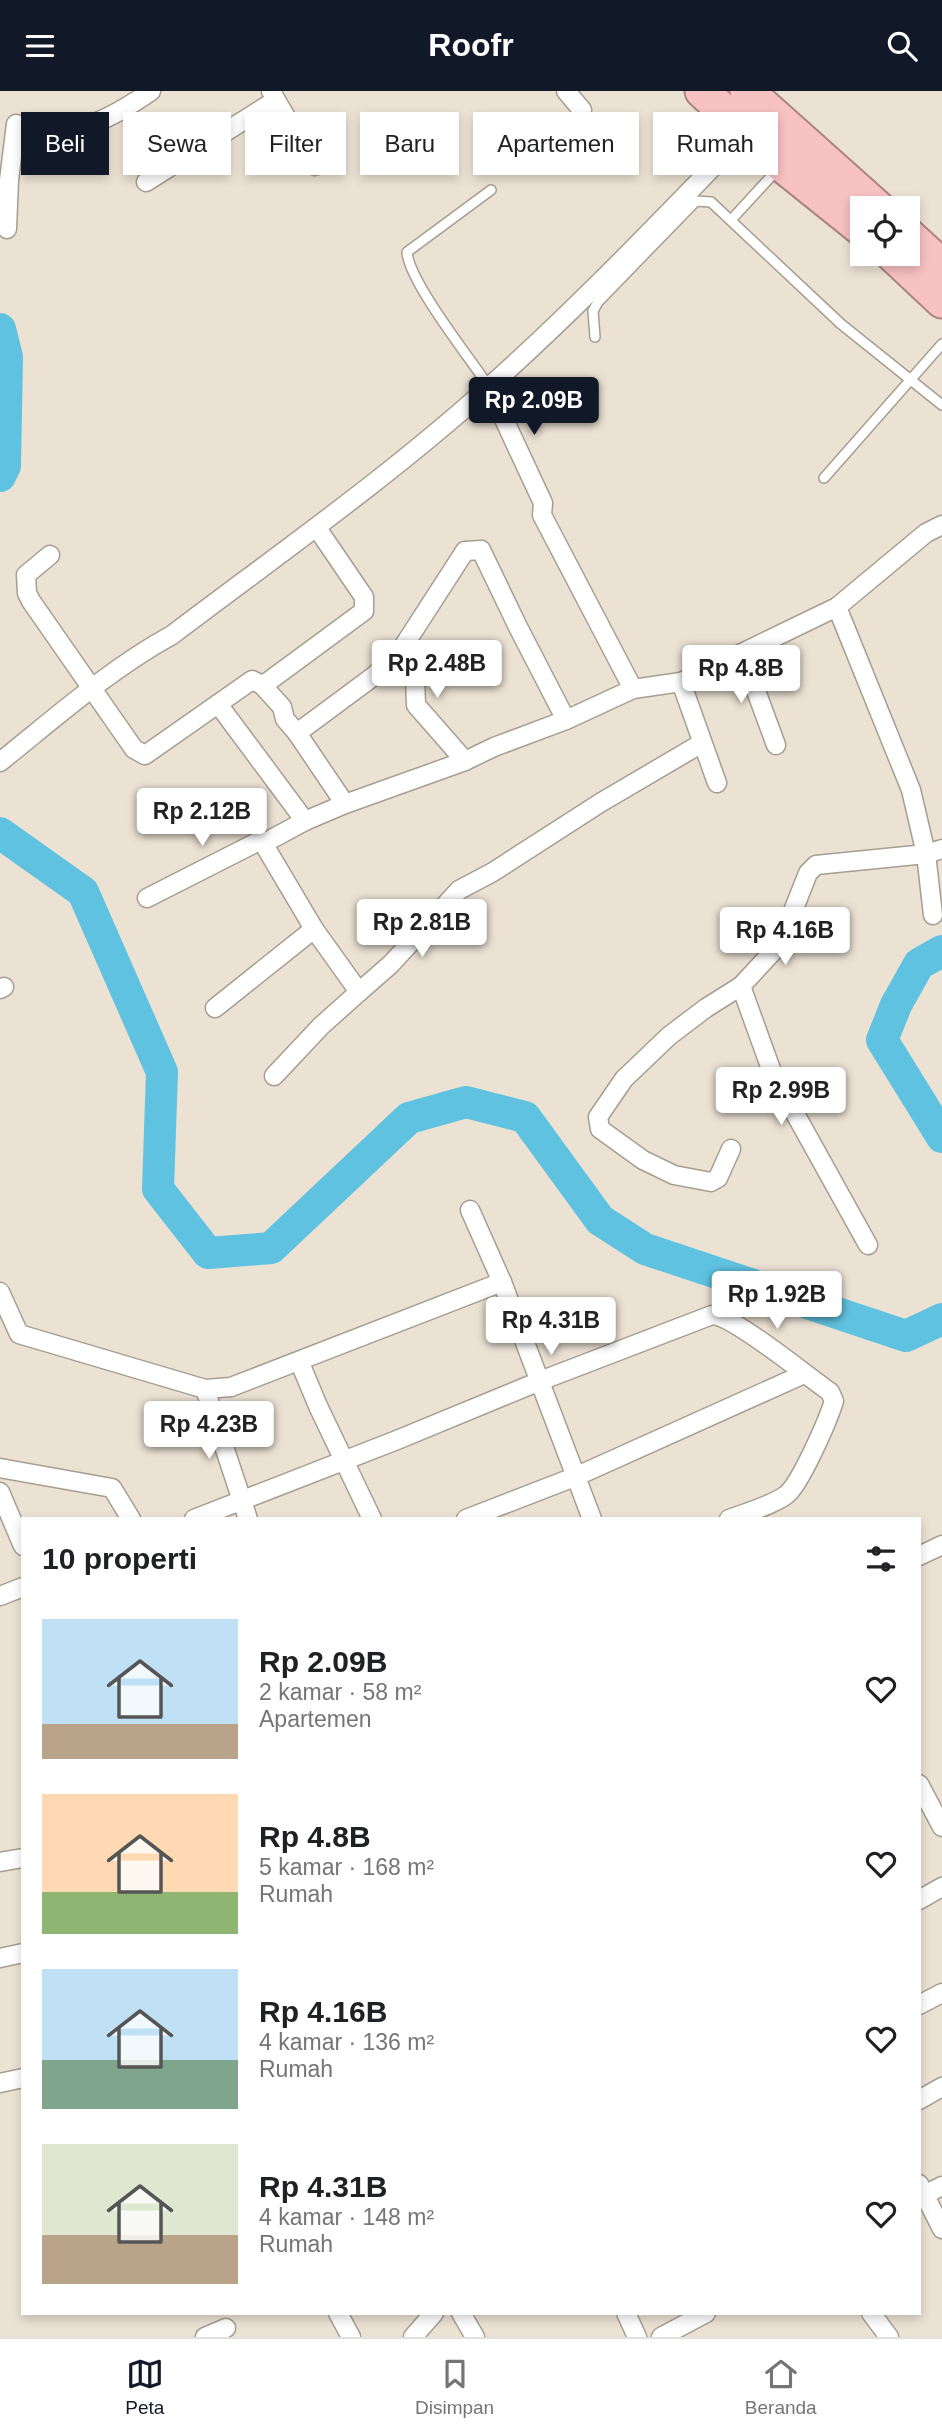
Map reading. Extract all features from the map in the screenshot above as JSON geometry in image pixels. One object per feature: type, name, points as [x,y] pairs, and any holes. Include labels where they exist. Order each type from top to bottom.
[{"type":"highway","points":[[702,91],[725,112]]},
{"type":"highway","points":[[747,91],[865,196]]},
{"type":"highway","points":[[778,161],[850,220]]},
{"type":"highway","points":[[920,247],[942,266]]},
{"type":"highway","points":[[905,266],[942,301]]},
{"type":"street","points":[[7,229],[8,122],[43,131],[100,122],[120,113],[151,91]]},
{"type":"street","points":[[566,91],[582,110]]},
{"type":"street","points":[[146,182],[273,95],[283,112]]},
{"type":"street","points":[[3,759],[93,688],[147,649],[173,635],[317,528],[489,387],[606,277],[705,175]]},
{"type":"street","points":[[489,387],[543,503],[542,516],[634,689]]},
{"type":"street","points":[[146,898],[258,841],[268,841],[345,804],[465,761],[634,689],[681,681],[742,653],[837,607],[926,533],[942,525]]},
{"type":"street","points":[[262,685],[364,611],[363,597],[317,528]]},
{"type":"street","points":[[297,733],[374,676],[401,650],[465,551],[481,550],[517,627],[566,720]]},
{"type":"street","points":[[50,555],[26,575],[27,593],[134,749],[145,755],[253,680],[262,685],[282,707],[285,719],[345,804]]},
{"type":"street","points":[[837,607],[934,852],[933,915]]},
{"type":"street","points":[[401,650],[415,677],[416,705],[465,761]]},
{"type":"street","points":[[742,653],[776,745]]},
{"type":"street","points":[[681,681],[717,783]]},
{"type":"street","points":[[218,704],[305,821]]},
{"type":"street","points":[[274,1076],[321,1026],[391,964],[459,890],[493,872],[600,803],[702,743]]},
{"type":"street","points":[[268,841],[268,853],[314,929],[359,992]]},
{"type":"street","points":[[730,1149],[718,1178],[711,1182],[674,1175],[643,1160],[600,1129],[598,1118],[624,1079],[669,1036],[741,986],[780,944],[808,873],[817,865],[934,852]]},
{"type":"street","points":[[215,1008],[314,929]]},
{"type":"street","points":[[741,986],[772,1072],[869,1245]]},
{"type":"street","points":[[470,1210],[502,1282],[591,1517]]},
{"type":"street","points":[[0,1331],[19,1334],[205,1389],[232,1387],[300,1363],[502,1282]]},
{"type":"street","points":[[0,1292],[19,1334]]},
{"type":"street","points":[[200,1517],[540,1381],[712,1315],[719,1315],[830,1392],[834,1401],[830,1415],[796,1482],[786,1495],[734,1517]]},
{"type":"street","points":[[300,1363],[371,1517]]},
{"type":"street","points":[[471,1517],[577,1476],[804,1374]]},
{"type":"street","points":[[205,1389],[247,1517]]},
{"type":"street","points":[[0,1468],[112,1488],[130,1517]]},
{"type":"street","points":[[0,1492],[21,1541]]},
{"type":"street","points":[[921,1555],[942,1545]]},
{"type":"street","points":[[0,1596],[21,1588]]},
{"type":"street","points":[[921,1791],[942,1827]]},
{"type":"street","points":[[0,1863],[21,1858]]},
{"type":"street","points":[[921,1899],[942,1887]]},
{"type":"street","points":[[0,1958],[21,1953]]},
{"type":"street","points":[[921,2004],[942,1993]]},
{"type":"street","points":[[0,2083],[21,2078]]},
{"type":"street","points":[[921,2099],[942,2087]]},
{"type":"street","points":[[921,2192],[942,2186]]},
{"type":"street","points":[[921,2192],[942,2201]]},
{"type":"street","points":[[921,2194],[942,2229]]},
{"type":"street","points":[[339,2315],[351,2337]]},
{"type":"street","points":[[413,2337],[432,2315]]},
{"type":"street","points":[[462,2315],[475,2337]]},
{"type":"street","points":[[627,2315],[637,2337]]},
{"type":"street","points":[[661,2337],[702,2315]]},
{"type":"street","points":[[872,2315],[883,2335]]},
{"type":"street","points":[[205,2337],[226,2328]]},
{"type":"lane","points":[[732,220],[782,165]]},
{"type":"lane","points":[[489,387],[429,300],[408,261],[407,252],[491,190]]},
{"type":"lane","points":[[594,337],[593,311],[598,302],[696,201],[710,202],[841,324],[942,405]]},
{"type":"lane","points":[[824,478],[942,344]]},
{"type":"waterway","points":[[0,329],[7,357],[5,466],[0,476]]},
{"type":"waterway","points":[[0,833],[83,892],[162,1072],[158,1189],[208,1253],[271,1248],[409,1118],[466,1102],[525,1117],[600,1220],[645,1249],[906,1336],[942,1319]]},
{"type":"waterway","points":[[942,951],[919,964],[896,1005],[882,1040],[942,1137]]}]
